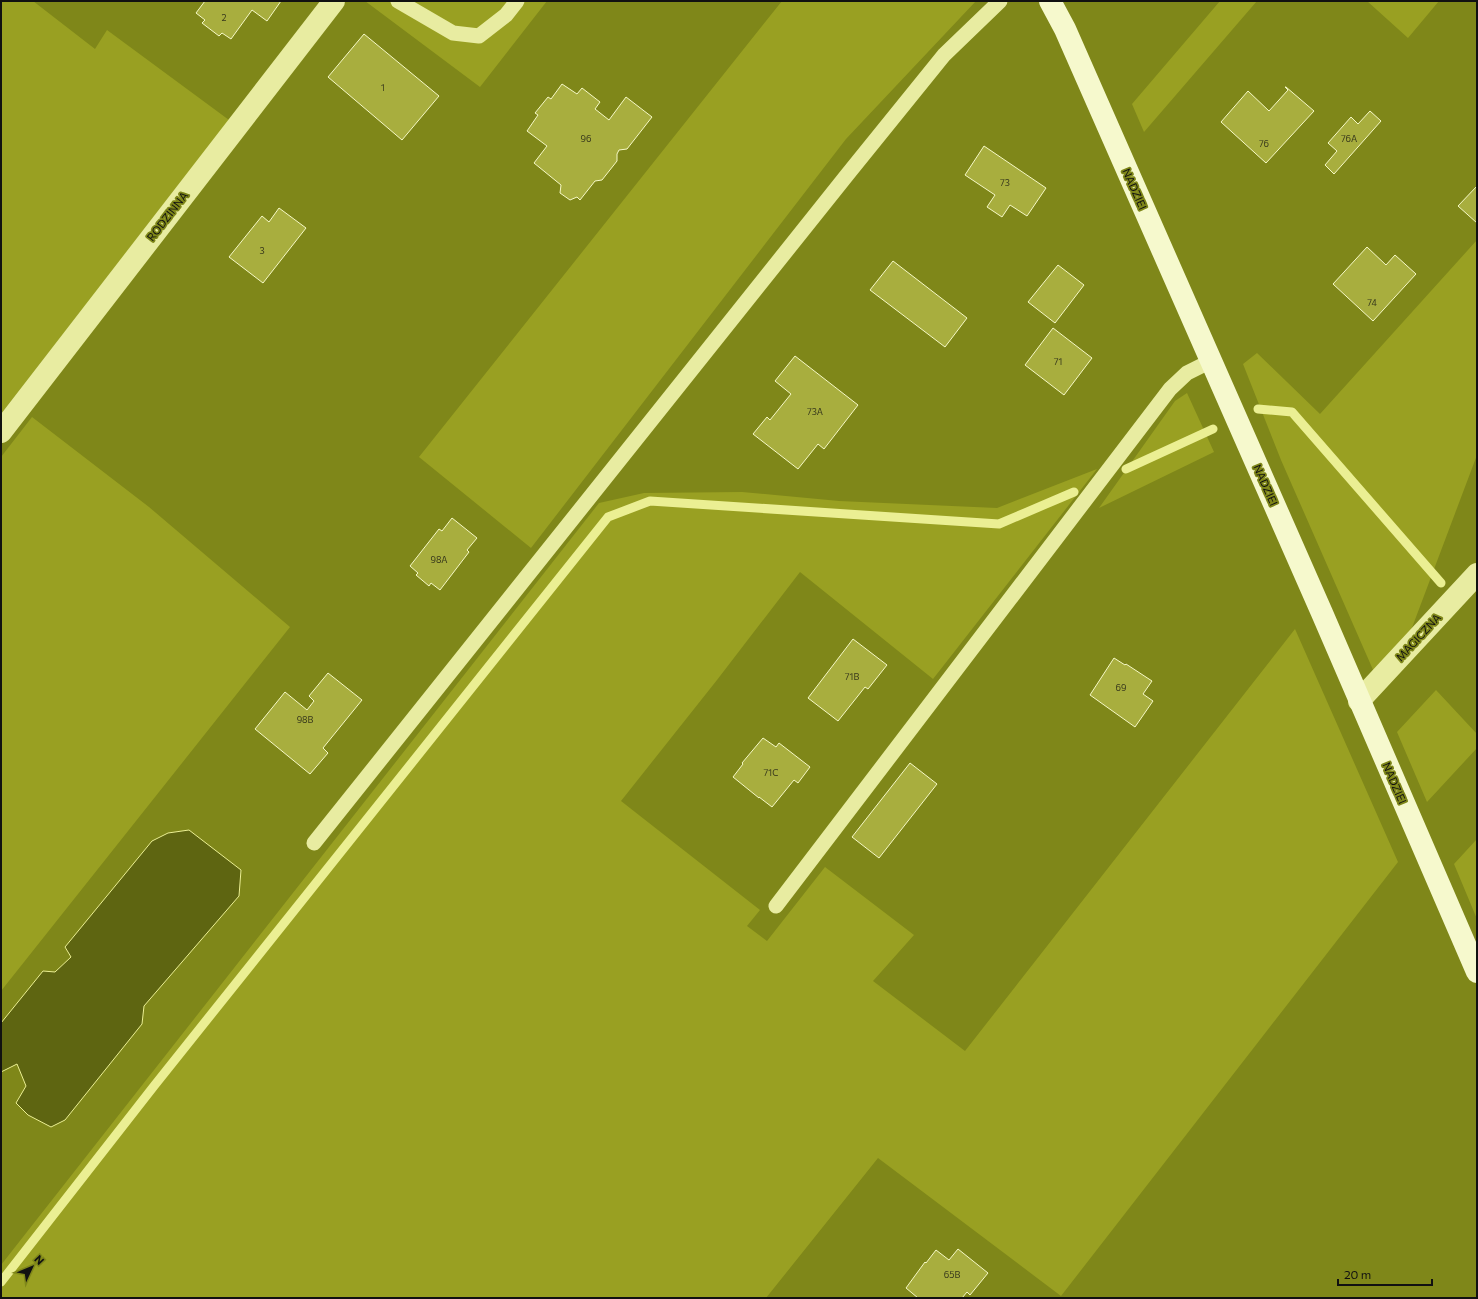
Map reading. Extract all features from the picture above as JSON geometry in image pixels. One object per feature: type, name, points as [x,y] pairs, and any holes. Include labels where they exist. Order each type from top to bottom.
[{"type":"street","name":"RODZINNA","points":[[1,432],[334,1]]},
{"type":"street","name":"NADZIEI","points":[[1050,1],[1065,29],[1477,972]]},
{"type":"street","name":"MAGICZNA","points":[[1359,700],[1477,574]]},
{"type":"lane","points":[[398,1],[453,33],[479,36],[506,15],[517,1]]},
{"type":"lane","points":[[314,843],[944,55],[1000,1]]},
{"type":"lane","points":[[776,906],[1170,389],[1187,374],[1211,362]]},
{"type":"shaded area","points":[[1,1],[33,1],[95,49],[107,30],[229,120],[1,414]]},
{"type":"shaded area","points":[[365,1],[547,1],[480,87]]},
{"type":"shaded area","points":[[782,1],[976,1],[846,139],[531,548],[419,457]]},
{"type":"shaded area","points":[[1220,1],[1257,1],[1144,132],[1132,104]]},
{"type":"shaded area","points":[[1367,1],[1439,1],[1408,38]]},
{"type":"shaded area","points":[[1477,240],[1477,455],[1410,633],[1374,672],[1281,460],[1243,364],[1257,353],[1320,414]]},
{"type":"shaded area","points":[[1187,393],[1214,452],[1099,508],[1175,401]]},
{"type":"shaded area","points":[[32,417],[149,507],[290,627],[1,991],[1,457]]},
{"type":"shaded area","points":[[1097,469],[933,679],[800,572],[621,801],[760,910],[747,926],[767,941],[825,867],[914,935],[873,981],[965,1051],[1295,629],[1398,862],[1061,1296],[878,1158],[766,1298],[1,1298],[1,1265],[599,503],[644,493],[742,492],[839,501],[997,508]]},
{"type":"shaded area","points":[[1436,690],[1477,734],[1477,748],[1427,802],[1397,732]]},
{"type":"shaded area","points":[[189,830],[241,870],[239,896],[144,1006],[142,1024],[65,1120],[51,1127],[28,1115],[16,1103],[26,1086],[17,1064],[1,1072],[1,1023],[43,971],[55,972],[71,957],[65,947],[152,841],[168,833]]},
{"type":"shaded area","points":[[1477,839],[1477,919],[1454,864]]},
{"type":"building","points":[[205,1],[281,1],[267,21],[252,10],[231,39],[222,33],[219,36],[202,23],[205,20],[196,13]]},
{"type":"building","points":[[364,34],[439,96],[402,140],[328,77]]},
{"type":"building","points":[[562,84],[577,94],[582,88],[600,102],[595,109],[609,120],[626,97],[652,117],[627,149],[619,150],[617,154],[617,161],[602,180],[595,181],[580,200],[577,197],[570,200],[560,193],[561,185],[534,163],[547,146],[527,131],[538,115],[535,113],[548,97],[551,99]]},
{"type":"building","points":[[1285,87],[1314,111],[1266,163],[1221,122],[1248,91],[1269,111],[1288,90]]},
{"type":"building","points":[[1370,111],[1381,121],[1334,174],[1325,165],[1337,151],[1328,143],[1351,117],[1358,124]]},
{"type":"building","points":[[984,146],[1046,188],[1027,216],[1010,205],[1002,217],[987,207],[995,195],[965,175]]},
{"type":"building","points":[[1477,186],[1477,223],[1458,206]]},
{"type":"building","points":[[279,208],[306,228],[263,283],[229,257],[262,216],[269,222]]},
{"type":"building","points":[[1367,247],[1386,265],[1395,255],[1416,274],[1373,321],[1333,284]]},
{"type":"building","points":[[893,261],[967,318],[945,347],[870,290]]},
{"type":"building","points":[[1058,265],[1084,285],[1055,323],[1028,302]]},
{"type":"building","points":[[1053,328],[1092,358],[1064,395],[1025,365]]},
{"type":"building","points":[[795,356],[858,405],[824,449],[818,444],[798,469],[753,434],[767,417],[770,420],[791,394],[775,381]]},
{"type":"building","points":[[452,518],[477,538],[467,550],[469,552],[440,590],[431,583],[429,586],[416,575],[418,573],[410,566],[439,529],[442,531]]},
{"type":"building","points":[[853,639],[887,665],[868,689],[865,687],[838,721],[808,698]]},
{"type":"building","points":[[1114,658],[1152,681],[1143,694],[1153,701],[1135,727],[1090,695]]},
{"type":"building","points":[[328,673],[362,700],[323,748],[328,753],[310,774],[255,729],[285,692],[307,710],[314,701],[309,696]]},
{"type":"building","points":[[763,738],[776,747],[779,743],[810,767],[798,783],[794,780],[772,807],[733,777],[743,764],[742,763]]},
{"type":"building","points":[[910,763],[937,784],[879,858],[852,837]]},
{"type":"building","points":[[958,1249],[988,1273],[970,1295],[967,1292],[962,1298],[918,1298],[906,1288],[936,1250],[949,1260]]},
{"type":"waterway","points":[[1258,409],[1292,412],[1441,583]]},
{"type":"waterway","points":[[1126,469],[1213,429]]},
{"type":"waterway","points":[[1,1282],[154,1086],[608,517],[650,501],[999,524],[1074,492]]}]
